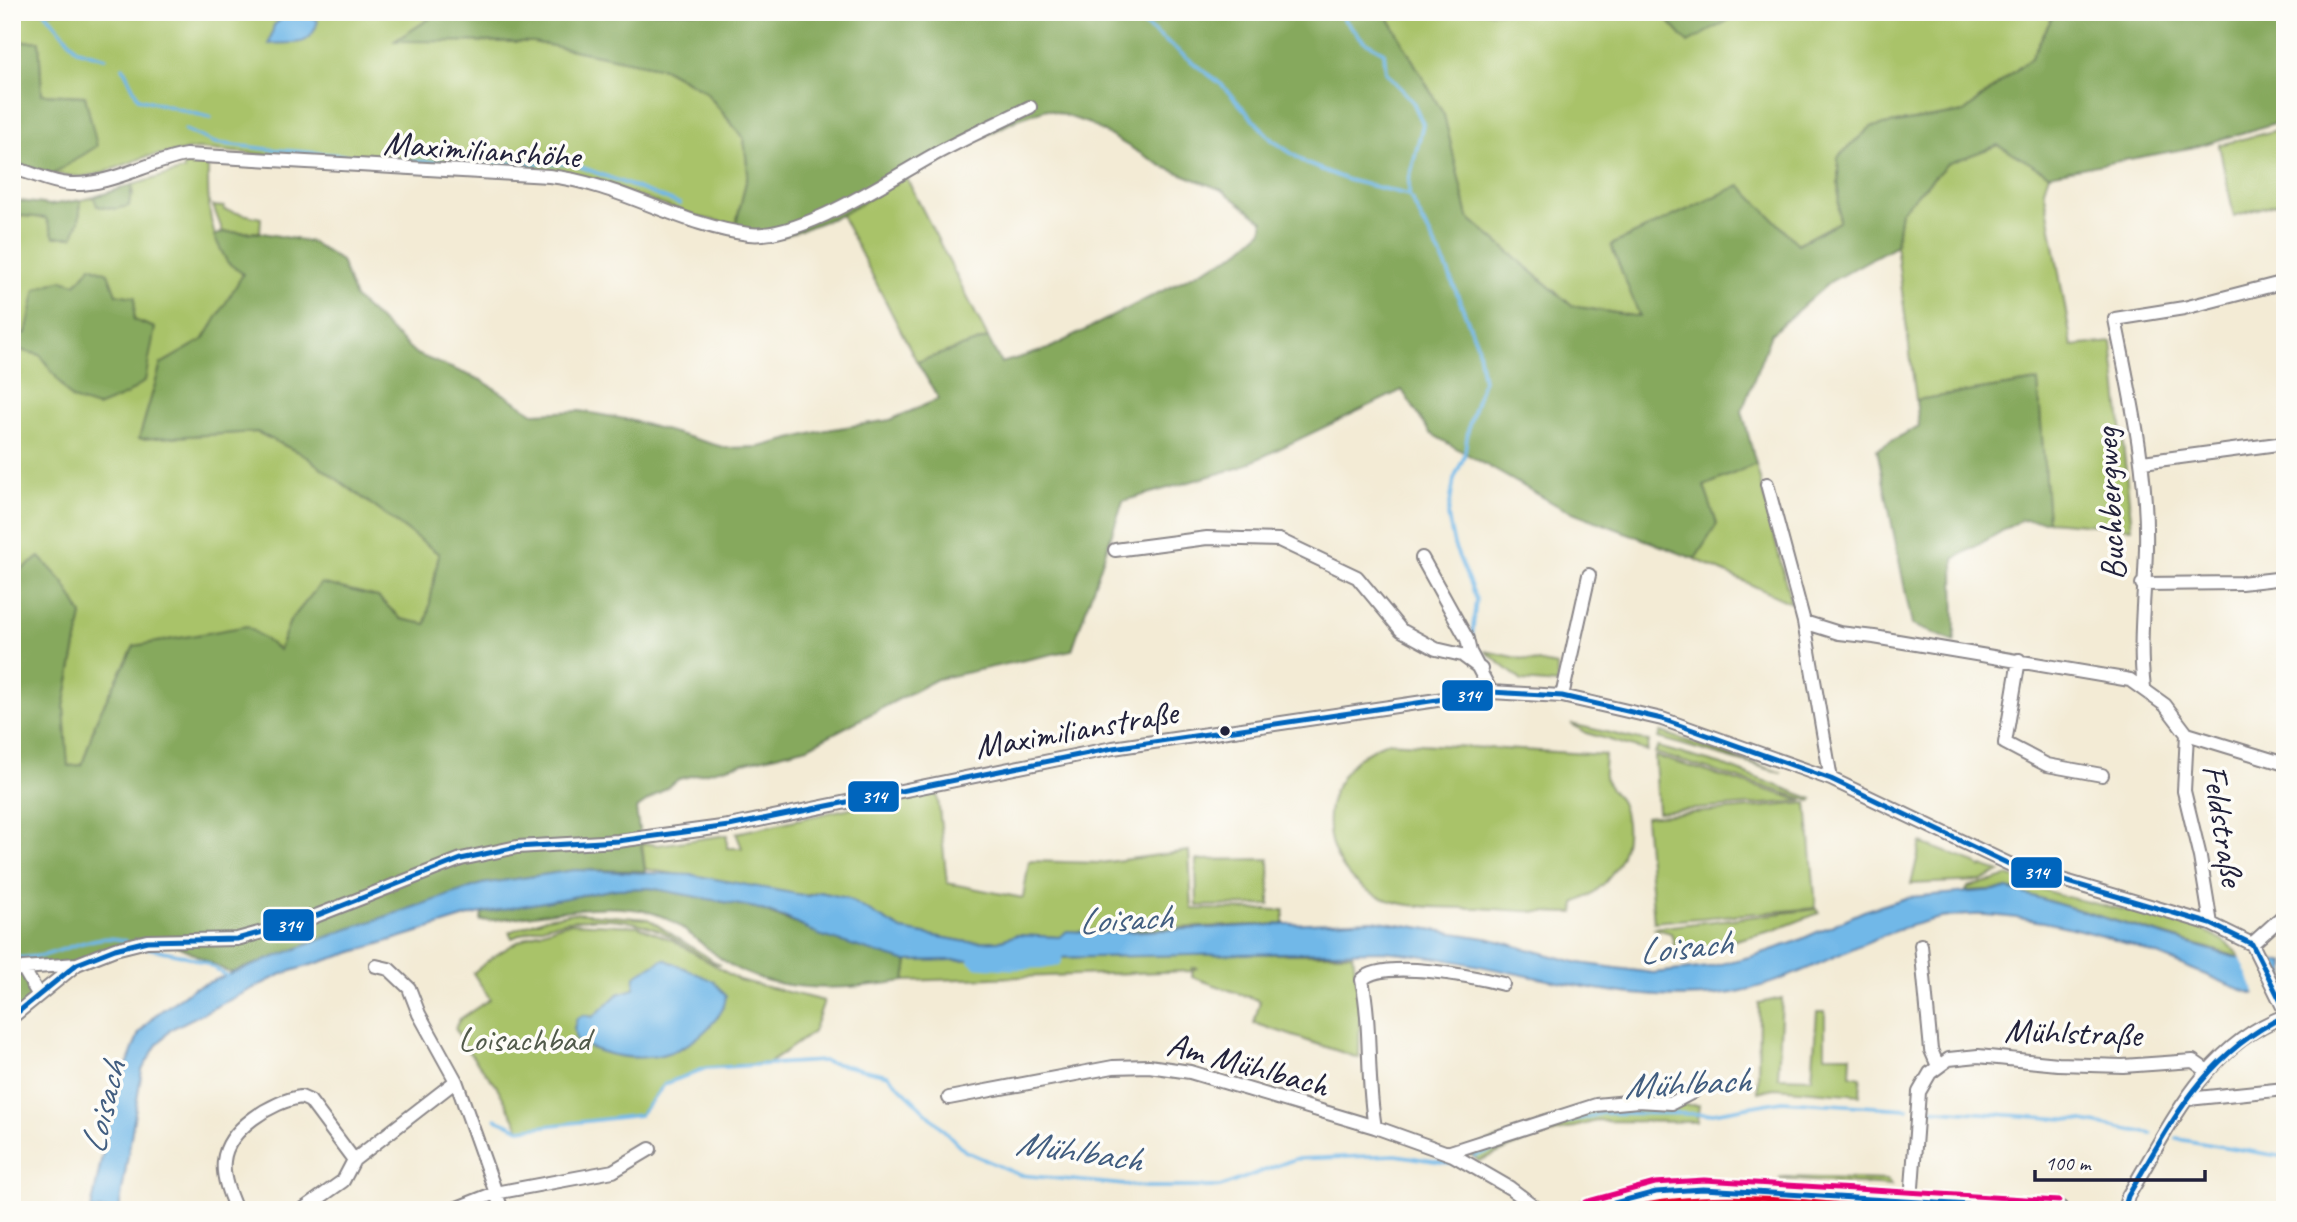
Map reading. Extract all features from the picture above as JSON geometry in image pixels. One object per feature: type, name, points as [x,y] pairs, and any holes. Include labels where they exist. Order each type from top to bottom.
[{"type":"main road","points":[[1587,1210],[1656,1192],[1703,1189],[1911,1201],[1959,1207],[2058,1210]]},
{"type":"street","name":"Maximilianshöhe","points":[[12,168],[57,181],[92,182],[160,160],[186,155],[577,179],[712,225],[751,235],[785,231],[833,210],[1030,107]]},
{"type":"street","name":"Buchbergweg","points":[[2144,688],[2140,660],[2142,584],[2146,549],[2143,462],[2115,319],[2184,307],[2285,282]]},
{"type":"street","points":[[2143,462],[2285,443]]},
{"type":"street","points":[[1767,484],[1804,622],[1831,779]]},
{"type":"street","points":[[1115,550],[1207,538],[1279,540],[1357,577],[1401,630],[1436,649],[1462,655],[1481,669]]},
{"type":"street","points":[[1422,558],[1491,692]]},
{"type":"street","points":[[1562,696],[1589,575]]},
{"type":"street","points":[[2142,584],[2241,583],[2285,578]]},
{"type":"street","points":[[1804,622],[1859,638],[1874,637],[2130,680],[2165,705],[2187,734],[2285,764]]},
{"type":"street","points":[[2019,660],[2005,743],[2047,765],[2102,775]]},
{"type":"street","name":"Maximilianstraße","points":[[77,964],[115,948],[147,941],[237,939],[299,922],[461,859],[506,850],[686,832],[793,814],[1113,748],[1491,692],[1562,696],[1662,719],[1831,779],[2011,865],[2211,924],[2252,944]]},
{"type":"street","name":"Feldstraße","points":[[2187,734],[2184,791],[2200,857],[2211,924]]},
{"type":"street","points":[[2124,1210],[2128,1196],[2206,1070],[2227,1049],[2265,1023],[2285,1014],[2260,966],[2252,944],[2285,914]]},
{"type":"street","points":[[1911,1201],[1917,1108],[1924,1082],[1938,1066],[1931,1051],[1921,945]]},
{"type":"street","points":[[17,969],[77,964]]},
{"type":"street","points":[[12,1017],[77,964]]},
{"type":"street","points":[[376,966],[388,969],[409,988],[419,1014],[456,1081],[502,1210]]},
{"type":"street","points":[[17,969],[38,994]]},
{"type":"street","points":[[1375,1127],[1369,1095],[1368,1009],[1362,980],[1367,974],[1378,971],[1438,972],[1503,984]]},
{"type":"street","name":"Mühlstraße","points":[[1938,1066],[1961,1055],[2058,1064],[2123,1066],[2193,1061],[2206,1070]]},
{"type":"street","name":"Am Mühlbach","points":[[949,1098],[1113,1067],[1149,1066],[1190,1072],[1375,1127],[1450,1154],[1510,1188],[1539,1210]]},
{"type":"street","points":[[302,1210],[343,1181],[354,1160],[456,1081]]},
{"type":"street","points":[[2188,1098],[2285,1089]]},
{"type":"street","points":[[1450,1154],[1596,1105],[1637,1101],[1672,1103],[1693,1092]]},
{"type":"street","points":[[236,1210],[226,1181],[224,1161],[229,1147],[239,1133],[276,1104],[301,1097],[310,1101],[354,1160]]},
{"type":"street","points":[[452,1210],[495,1193],[613,1171],[650,1149]]},
{"type":"green space","points":[[12,12],[440,12],[396,40],[533,42],[663,68],[705,91],[744,139],[748,173],[736,224],[701,218],[570,173],[433,169],[197,149],[145,157],[103,173],[81,177],[53,174],[96,146],[85,96],[42,94],[39,41],[12,42]]},
{"type":"green space","points":[[440,12],[1385,12],[1444,115],[1468,217],[1572,306],[1640,317],[1611,245],[1740,185],[1798,244],[1839,222],[1838,157],[1871,127],[1964,112],[2031,58],[2055,12],[2285,12],[2285,120],[2195,147],[2049,174],[1998,145],[1947,164],[1901,211],[1896,245],[1830,282],[1771,334],[1742,411],[1756,464],[1704,486],[1717,524],[1695,559],[1562,508],[1430,433],[1402,390],[1241,467],[1123,501],[1072,650],[937,679],[808,747],[679,779],[636,809],[645,871],[575,870],[482,884],[230,973],[167,940],[77,964],[23,967],[38,994],[12,1017],[12,576],[40,557],[64,583],[82,615],[64,707],[68,766],[82,765],[97,718],[134,646],[247,626],[279,650],[290,621],[321,583],[378,597],[401,619],[426,624],[439,554],[304,455],[257,432],[139,439],[161,364],[204,339],[243,274],[227,262],[214,236],[223,232],[263,233],[311,242],[341,261],[355,298],[416,354],[481,380],[534,413],[580,411],[630,420],[726,448],[759,447],[826,430],[890,420],[939,399],[917,362],[988,338],[1001,363],[1048,349],[1237,253],[1263,230],[1263,221],[1222,190],[1164,167],[1090,124],[1047,109],[1018,119],[906,177],[841,215],[782,237],[764,240],[736,224],[748,173],[744,139],[705,91],[663,68],[533,42],[395,41]]},
{"type":"green space","points":[[1385,12],[1660,12],[1688,42],[1743,12],[2055,12],[2031,58],[1964,112],[1871,127],[1838,157],[1839,222],[1797,244],[1740,186],[1611,245],[1641,317],[1572,306],[1468,217],[1444,115]]},
{"type":"green space","points":[[1660,12],[1743,12],[1688,43]]},
{"type":"green space","points":[[39,41],[42,94],[85,96],[97,146],[53,174],[12,162],[12,42]]},
{"type":"green space","points":[[2285,128],[2285,201],[2234,216],[2219,145]]},
{"type":"green space","points":[[1998,145],[2049,174],[2044,189],[2072,346],[2112,342],[2132,528],[2048,521],[2038,381],[1916,400],[1896,245],[1901,211],[1947,164]]},
{"type":"green space","points":[[183,160],[208,161],[209,208],[216,238],[222,252],[244,274],[204,339],[161,364],[139,439],[257,432],[304,455],[439,554],[426,625],[401,619],[378,597],[290,621],[279,650],[97,718],[82,765],[67,766],[64,707],[82,615],[40,557],[12,576],[12,462],[19,453],[12,438],[12,348],[40,355],[72,399],[134,320],[116,294],[76,284],[26,333],[13,337],[12,215],[79,221],[81,200],[94,197],[98,206],[133,196],[132,185],[184,170]]},
{"type":"green space","points":[[906,177],[988,338],[917,362],[841,215]]},
{"type":"green space","points":[[132,185],[129,206],[115,209],[97,206],[94,197]]},
{"type":"green space","points":[[12,200],[50,205],[81,200],[79,221],[73,237],[54,237],[46,218],[12,215]]},
{"type":"green space","points":[[213,206],[261,218],[260,232],[223,232]]},
{"type":"green space","points":[[91,266],[108,273],[116,294],[135,297],[134,320],[155,328],[145,381],[126,395],[97,407],[72,399],[40,355],[12,348],[12,336],[26,333],[36,289],[62,280],[76,284]]},
{"type":"green space","points":[[2038,381],[2048,521],[2021,520],[1954,559],[1955,642],[1912,625],[1877,449],[1919,426],[1916,400]]},
{"type":"green space","points":[[1756,464],[1791,603],[1695,559],[1717,524],[1704,486]]},
{"type":"green space","points":[[1485,651],[1557,666],[1557,684],[1522,681]]},
{"type":"green space","points":[[1571,724],[1649,742],[1647,751],[1586,733]]},
{"type":"green space","points":[[1661,732],[1782,773],[1659,738]]},
{"type":"green space","points":[[1387,742],[1605,755],[1604,777],[1622,805],[1626,821],[1624,850],[1611,876],[1589,896],[1575,903],[1574,913],[1418,906],[1382,898],[1367,890],[1354,881],[1336,855],[1329,824],[1330,806],[1338,784],[1350,766],[1367,752]]},
{"type":"green space","points":[[1658,747],[1722,765],[1813,799],[1811,801],[1655,753]]},
{"type":"green space","points":[[1655,756],[1803,801],[1658,812]]},
{"type":"green space","points":[[937,789],[947,883],[1023,898],[1029,861],[1100,863],[1189,851],[1192,909],[1284,910],[1284,924],[1067,932],[1060,937],[1017,935],[998,941],[968,942],[902,930],[846,898],[820,892],[806,896],[645,869],[642,843],[658,845],[727,835],[727,848],[742,848],[736,833]]},
{"type":"green space","points":[[1807,803],[1816,908],[1654,922],[1645,817]]},
{"type":"green space","points":[[1921,843],[1976,863],[1981,868],[1982,866],[2000,872],[1981,881],[1911,884]]},
{"type":"green space","points":[[1269,859],[1270,905],[1197,906],[1196,860]]},
{"type":"green space","points":[[2009,876],[2071,898],[2192,926],[2228,944],[2242,958],[2008,889],[1966,891],[1968,887]]},
{"type":"green space","points":[[650,888],[756,908],[837,940],[908,961],[905,981],[817,988],[773,982],[733,967],[671,921],[649,912],[628,909],[586,908],[481,921],[482,913],[616,889]]},
{"type":"green space","points":[[1818,909],[1819,913],[1775,930],[1677,955],[1671,933],[1653,928]]},
{"type":"green space","points":[[574,913],[648,919],[720,965],[664,933],[627,921],[568,921],[512,938],[509,932],[546,918]]},
{"type":"green space","name":"Loisachbad","points":[[569,923],[638,926],[672,940],[739,980],[824,1001],[813,1032],[769,1063],[706,1068],[665,1084],[640,1115],[520,1129],[496,1085],[467,1050],[455,1028],[460,1019],[490,999],[473,973],[506,948]],"holes":[[[635,989],[718,1017],[683,1048],[574,1028],[584,1015],[593,1018],[618,994]]]},
{"type":"green space","points":[[1353,954],[1360,1008],[1359,1058],[1254,1023],[1260,1001],[1192,977],[1193,969],[1198,968],[1192,968],[1191,971],[905,981],[908,961]]},
{"type":"green space","points":[[1782,998],[1778,1077],[1812,1078],[1817,1012],[1825,1012],[1825,1055],[1851,1055],[1850,1075],[1861,1077],[1860,1095],[1775,1088],[1758,1092],[1759,1003]]},
{"type":"green space","points":[[1656,1105],[1699,1105],[1697,1122],[1596,1121],[1528,1140],[1479,1161],[1465,1150],[1579,1112]]},
{"type":"green space","points":[[1779,1179],[1888,1180],[1891,1186]]},
{"type":"water","points":[[289,13],[310,16],[318,21],[314,30],[306,40],[300,42],[269,44],[274,25]]},
{"type":"water","points":[[575,870],[693,875],[808,896],[820,892],[846,898],[902,930],[967,942],[998,941],[1017,935],[1059,937],[1067,931],[1102,933],[1373,920],[1491,939],[1579,963],[1653,973],[1709,967],[1753,956],[1795,942],[1864,911],[1909,897],[2008,889],[2234,957],[2265,958],[2285,963],[2285,991],[2248,992],[2108,938],[2073,928],[2003,916],[1949,917],[1915,924],[1786,978],[1752,989],[1718,995],[1676,997],[1592,988],[1466,963],[1382,951],[904,961],[819,935],[786,918],[756,908],[650,888],[616,889],[476,914],[282,974],[171,1029],[156,1046],[142,1070],[119,1210],[91,1210],[113,1102],[139,1033],[154,1016],[194,988],[343,931],[482,884]]},
{"type":"water","points":[[664,959],[713,981],[726,995],[723,1009],[708,1028],[678,1049],[645,1057],[610,1054],[576,1041],[574,1028],[577,1018],[584,1015],[593,1017],[618,994],[634,989],[635,976]]},
{"type":"pier","points":[[2239,954],[2270,956],[2285,994],[2257,997]]},
{"type":"waterway","points":[[45,12],[77,50],[105,58]]},
{"type":"waterway","points":[[1128,12],[1222,85],[1272,140],[1307,164],[1348,180],[1409,195]]},
{"type":"waterway","points":[[1337,12],[1364,41],[1384,52],[1386,72],[1413,102],[1423,124],[1409,180],[1409,195],[1446,266],[1477,344],[1483,381],[1469,425],[1464,457],[1454,479],[1448,516],[1454,545],[1476,599],[1472,637]]},
{"type":"waterway","points":[[123,67],[138,98],[211,118]]},
{"type":"waterway","points":[[185,130],[215,143],[268,149],[411,161],[573,164],[680,204]]},
{"type":"waterway","points":[[1474,647],[1491,664]]},
{"type":"waterway","points":[[12,958],[41,956],[105,938],[126,941]]},
{"type":"waterway","points":[[143,947],[206,963],[227,976]]},
{"type":"waterway","name":"Loisach","points":[[979,957],[1052,957]]},
{"type":"waterway","name":"Mühlbach","points":[[496,1119],[520,1129],[640,1115],[665,1084],[706,1068],[823,1061],[888,1075],[965,1151],[1020,1175],[1146,1187],[1220,1187],[1295,1159],[1396,1155],[1453,1164]]},
{"type":"waterway","name":"Mühlbach","points":[[1475,1156],[1557,1125],[1603,1113],[1707,1114],[1782,1101],[1908,1109]]},
{"type":"waterway","name":"Mühlbach","points":[[1926,1109],[2078,1120],[2152,1134]]},
{"type":"waterway","name":"Mühlbach","points":[[2177,1139],[2285,1157]]},
{"type":"transit line","name":"314","points":[[12,1017],[77,964],[115,949],[147,941],[237,939],[303,921],[461,859],[517,847],[618,841],[729,826],[1113,748],[1491,692],[1562,696],[1662,719],[1831,779],[2011,865],[2211,924],[2252,944],[2285,1010]]},
{"type":"transit line","name":"314","points":[[2124,1210],[2128,1196],[2192,1093],[2232,1050],[2285,1016]]},
{"type":"transit line","points":[[1585,1202],[1655,1183],[1704,1180],[2059,1201]]},
{"type":"transit line","name":"314","points":[[1588,1210],[1656,1192],[1703,1189],[2054,1210]]},
{"type":"transit line","points":[[1623,1210],[1691,1199],[1727,1198],[1906,1210]]}]
